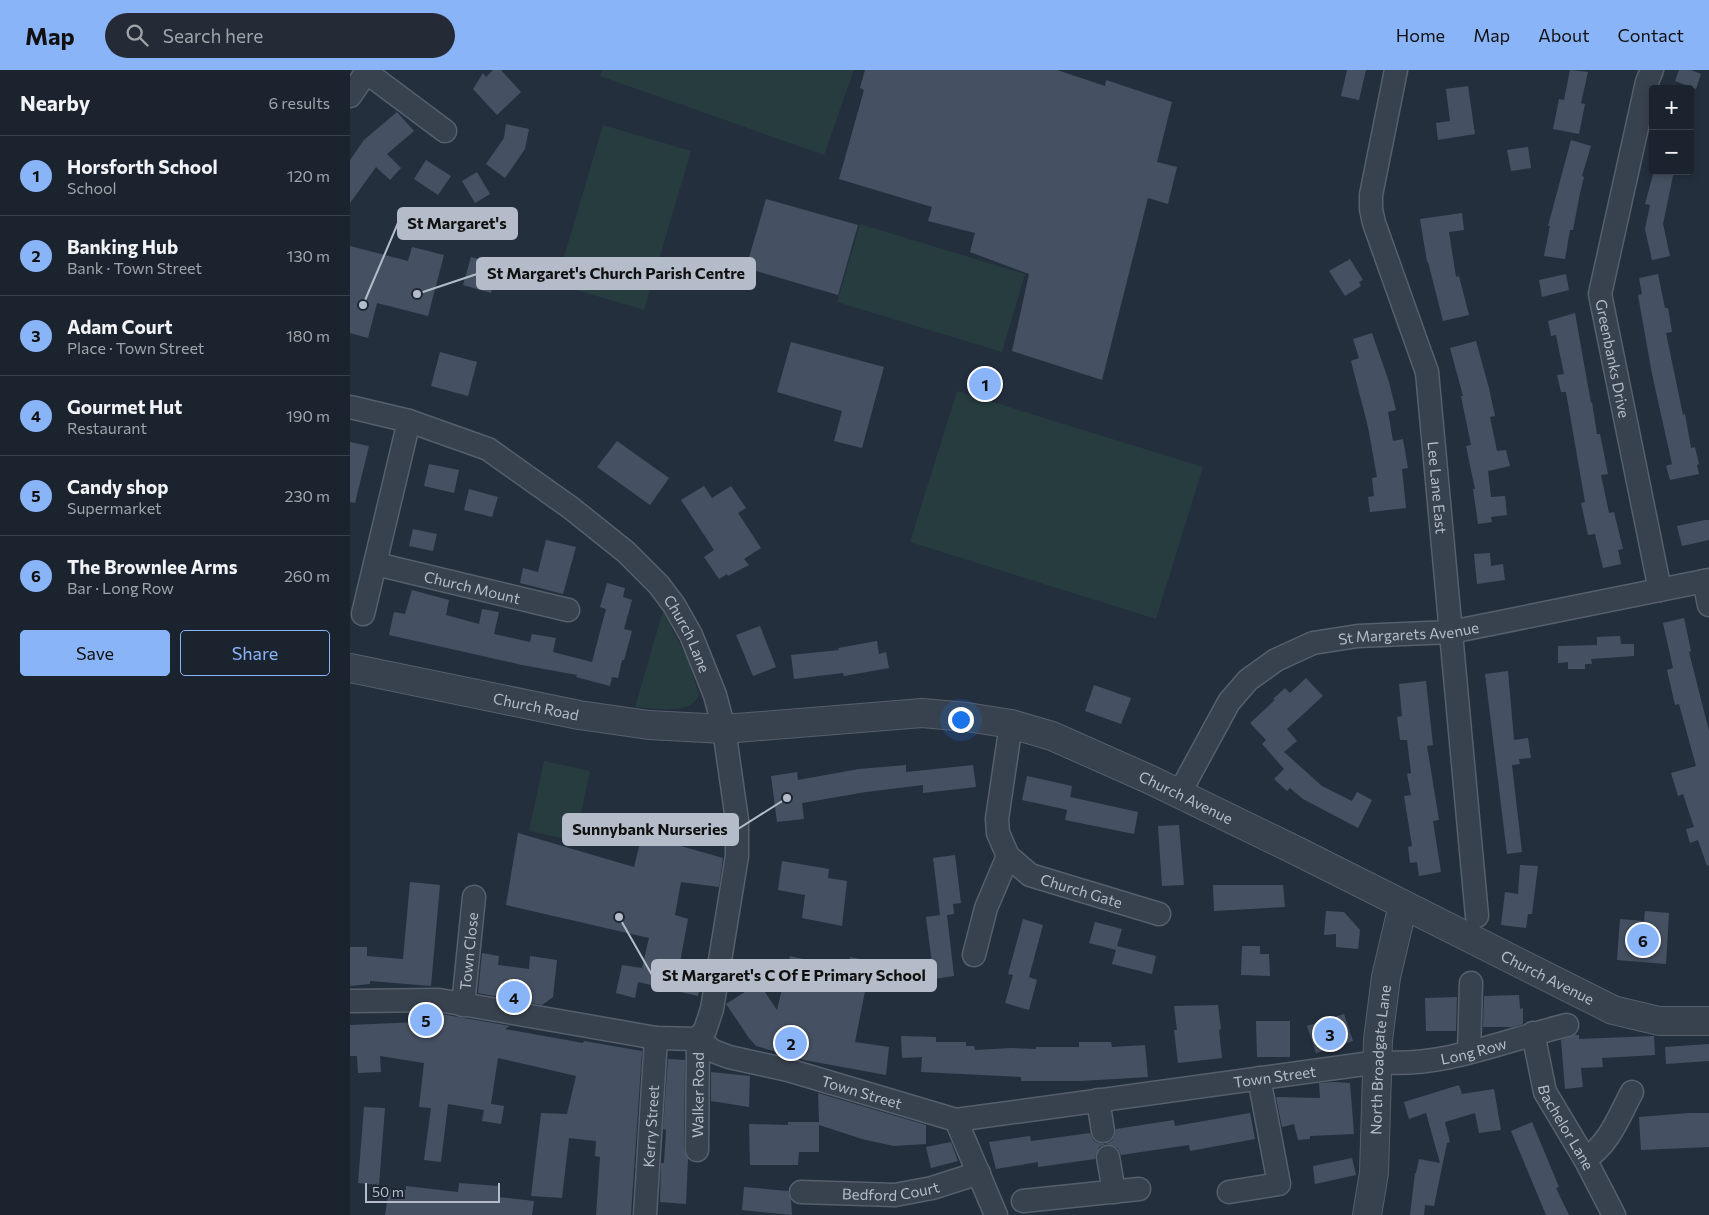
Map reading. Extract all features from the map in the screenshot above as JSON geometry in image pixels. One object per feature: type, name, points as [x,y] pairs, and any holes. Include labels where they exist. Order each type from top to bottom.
[{"type":"street","name":"Lee Lane East","points":[[1396,70],[1371,195],[1371,209],[1426,372],[1477,916]]},
{"type":"street","name":"Greenbanks Drive","points":[[1652,70],[1647,82],[1600,294],[1660,590]]},
{"type":"street","points":[[350,96],[367,71],[445,131]]},
{"type":"street","name":"Church Lane","points":[[350,407],[409,421],[488,449],[571,508],[626,552],[659,585],[674,605],[691,635],[715,695],[724,730],[738,820],[738,856],[712,1009],[705,1030],[698,1039]]},
{"type":"street","points":[[363,614],[409,421]]},
{"type":"street","name":"Church Mount","points":[[376,564],[568,610]]},
{"type":"street","name":"St Margarets Avenue","points":[[1179,794],[1229,702],[1248,680],[1276,660],[1313,643],[1358,636],[1451,632],[1706,581]]},
{"type":"street","points":[[1706,581],[1709,605]]},
{"type":"street","name":"Church Road","points":[[350,668],[579,715],[649,725],[724,730]]},
{"type":"street","name":"Church Avenue","points":[[724,730],[922,713],[1012,724],[1052,736],[1179,794],[1613,1010],[1659,1021],[1709,1021]]},
{"type":"street","name":"Church Gate","points":[[1012,724],[997,819],[998,833],[1008,856],[1030,875],[1159,914]]},
{"type":"street","points":[[974,955],[986,908],[1008,856]]},
{"type":"street","name":"Town Close","points":[[463,1005],[474,897]]},
{"type":"street","name":"North Broadgate Lane","points":[[1366,1215],[1374,1173],[1379,1062],[1378,1040],[1386,977],[1403,905]]},
{"type":"street","points":[[1469,1052],[1471,983]]},
{"type":"street","points":[[350,1001],[439,1000],[656,1038],[698,1039]]},
{"type":"street","name":"Long Row","points":[[1379,1062],[1393,1064],[1425,1061],[1469,1052],[1567,1025]]},
{"type":"street","name":"Bachelor Lane","points":[[1533,1034],[1545,1092],[1585,1159],[1614,1215]]},
{"type":"street","name":"Kerry Street","points":[[645,1215],[656,1038]]},
{"type":"street","name":"Town Street","points":[[698,1039],[713,1051],[729,1057],[788,1070],[956,1120],[1379,1062]]},
{"type":"street","name":"Walker Road","points":[[697,1150],[698,1039]]},
{"type":"street","points":[[1229,1192],[1279,1184],[1259,1078]]},
{"type":"street","points":[[1585,1159],[1597,1152],[1632,1092]]},
{"type":"street","points":[[1098,1100],[1103,1131]]},
{"type":"street","points":[[956,1120],[996,1215]]},
{"type":"street","points":[[1108,1157],[1114,1192]]},
{"type":"street","name":"Bedford Court","points":[[801,1192],[895,1195],[932,1188],[979,1173]]},
{"type":"street","points":[[1023,1201],[1139,1189]]},
{"type":"green space","points":[[602,70],[854,70],[824,155],[600,76]]},
{"type":"green space","points":[[603,125],[691,151],[644,310],[556,284]]},
{"type":"green space","points":[[860,224],[1025,274],[1002,352],[837,302]]},
{"type":"green space","points":[[957,391],[1203,467],[1156,619],[910,542]]},
{"type":"green space","points":[[663,611],[688,660],[699,695],[694,702],[680,708],[635,707]]},
{"type":"green space","points":[[544,761],[590,771],[575,841],[529,831]]},
{"type":"building","points":[[493,70],[501,70],[521,92],[497,115],[473,89],[483,73],[486,77]]},
{"type":"building","points":[[865,70],[1057,70],[1105,86],[1106,80],[1172,102],[1157,162],[1177,167],[1168,204],[1148,198],[1102,380],[1012,351],[1029,274],[970,252],[975,233],[928,221],[932,207],[839,179],[864,90],[860,88]]},
{"type":"building","points":[[1347,70],[1366,70],[1359,100],[1341,96]]},
{"type":"building","points":[[1570,70],[1588,72],[1581,103],[1585,104],[1579,134],[1553,129],[1559,99],[1564,100]]},
{"type":"building","points":[[1679,70],[1691,70],[1701,74],[1696,89],[1694,85],[1686,85],[1675,81]]},
{"type":"building","points":[[1468,86],[1475,134],[1438,140],[1436,123],[1450,121],[1446,89]]},
{"type":"building","points":[[397,112],[414,131],[387,154],[401,168],[390,180],[376,167],[350,203],[350,160],[364,140]]},
{"type":"building","points":[[506,124],[529,129],[525,149],[505,178],[486,164],[504,138]]},
{"type":"building","points":[[1571,140],[1591,146],[1582,176],[1584,177],[1573,230],[1570,230],[1565,259],[1544,256],[1550,226],[1548,226]]},
{"type":"building","points":[[1528,147],[1531,168],[1511,171],[1507,150]]},
{"type":"building","points":[[426,160],[451,176],[438,195],[414,179]]},
{"type":"building","points":[[477,172],[490,194],[475,203],[462,181]]},
{"type":"building","points":[[1653,175],[1673,175],[1663,224],[1670,256],[1652,260],[1645,229],[1650,205],[1645,204]]},
{"type":"building","points":[[766,199],[858,225],[838,295],[746,268]]},
{"type":"building","points":[[1462,213],[1464,230],[1449,232],[1456,277],[1459,276],[1469,315],[1443,321],[1427,262],[1420,219]]},
{"type":"building","points":[[350,246],[408,261],[412,247],[444,255],[428,316],[377,303],[368,338],[350,333]]},
{"type":"building","points":[[471,257],[499,265],[491,293],[463,285]]},
{"type":"building","points":[[1350,259],[1363,280],[1359,282],[1361,286],[1345,296],[1329,271]]},
{"type":"building","points":[[1566,274],[1569,290],[1542,297],[1539,280]]},
{"type":"building","points":[[1658,274],[1665,308],[1668,308],[1672,332],[1666,333],[1683,415],[1685,414],[1691,448],[1695,447],[1699,464],[1697,465],[1699,474],[1670,480],[1666,466],[1672,464],[1652,374],[1638,295],[1642,294],[1639,278]]},
{"type":"building","points":[[1575,313],[1597,434],[1600,434],[1608,474],[1601,475],[1609,513],[1614,512],[1623,549],[1618,550],[1621,564],[1603,568],[1595,534],[1588,535],[1581,503],[1585,502],[1566,392],[1561,392],[1557,375],[1564,374],[1556,335],[1551,336],[1548,321]]},
{"type":"building","points":[[1372,333],[1389,382],[1396,410],[1388,412],[1393,441],[1403,439],[1408,468],[1402,469],[1406,508],[1370,512],[1368,497],[1374,496],[1372,478],[1377,477],[1368,427],[1351,361],[1359,358],[1353,339]]},
{"type":"building","points":[[1476,341],[1495,416],[1490,417],[1497,451],[1506,450],[1510,466],[1488,471],[1491,497],[1505,496],[1507,515],[1491,517],[1492,522],[1478,524],[1473,489],[1475,489],[1466,446],[1471,445],[1461,396],[1463,396],[1450,348]]},
{"type":"building","points":[[791,342],[884,367],[862,448],[834,441],[842,411],[777,392]]},
{"type":"building","points":[[440,352],[477,362],[468,396],[431,386]]},
{"type":"building","points":[[617,441],[669,478],[650,505],[597,467]]},
{"type":"building","points":[[350,442],[369,446],[355,503],[350,502]]},
{"type":"building","points":[[429,464],[459,470],[454,493],[424,486]]},
{"type":"building","points":[[704,486],[712,498],[731,486],[746,508],[738,513],[761,548],[744,559],[749,565],[719,579],[704,557],[714,550],[681,500]]},
{"type":"building","points":[[469,489],[498,497],[492,517],[464,510]]},
{"type":"building","points":[[1709,520],[1709,540],[1682,546],[1677,526]]},
{"type":"building","points":[[413,529],[437,534],[433,551],[409,546]]},
{"type":"building","points":[[546,540],[576,547],[563,594],[520,583],[523,568],[538,572]]},
{"type":"building","points":[[1490,553],[1491,566],[1503,564],[1505,580],[1477,584],[1474,554]]},
{"type":"building","points":[[607,583],[625,588],[623,597],[632,600],[624,629],[632,631],[618,678],[612,677],[610,686],[576,677],[577,675],[522,665],[389,635],[394,612],[405,614],[412,590],[449,600],[446,615],[479,624],[482,609],[499,612],[494,634],[530,642],[532,634],[556,638],[553,652],[592,662],[606,609],[600,607]]},
{"type":"building","points":[[1684,618],[1691,651],[1689,652],[1709,731],[1709,865],[1707,866],[1698,840],[1690,843],[1686,829],[1694,827],[1683,794],[1678,796],[1671,773],[1696,766],[1679,704],[1675,705],[1667,670],[1673,668],[1663,623]]},
{"type":"building","points":[[760,626],[776,667],[753,676],[736,635]]},
{"type":"building","points":[[1620,636],[1621,644],[1634,644],[1634,656],[1591,659],[1592,664],[1585,664],[1585,669],[1568,669],[1568,662],[1558,663],[1558,646],[1597,645],[1597,637]]},
{"type":"building","points":[[877,641],[879,654],[886,652],[889,668],[844,676],[843,673],[794,679],[791,655],[839,650],[838,648]]},
{"type":"building","points":[[1508,671],[1514,740],[1528,738],[1531,758],[1519,759],[1520,764],[1512,765],[1522,852],[1507,854],[1485,674]]},
{"type":"building","points":[[1306,678],[1323,696],[1287,729],[1297,741],[1284,752],[1322,786],[1352,801],[1357,792],[1372,800],[1358,828],[1303,799],[1290,788],[1287,791],[1274,779],[1284,769],[1262,744],[1266,740],[1250,723],[1285,688],[1290,693]]},
{"type":"building","points":[[1426,681],[1433,745],[1427,746],[1439,820],[1433,821],[1441,872],[1419,876],[1417,862],[1410,863],[1408,847],[1412,846],[1404,796],[1411,795],[1407,774],[1411,773],[1407,740],[1400,740],[1397,717],[1402,716],[1399,684]]},
{"type":"building","points":[[1094,685],[1131,698],[1121,724],[1085,711]]},
{"type":"building","points":[[906,765],[906,772],[973,765],[976,787],[923,793],[923,785],[802,803],[804,819],[777,822],[771,776],[797,772],[798,780],[859,769]]},
{"type":"building","points":[[1027,776],[1072,786],[1068,810],[1022,800]]},
{"type":"building","points":[[1070,797],[1138,812],[1134,834],[1065,820]]},
{"type":"building","points":[[1179,825],[1184,885],[1162,886],[1158,826]]},
{"type":"building","points":[[518,833],[634,867],[642,835],[723,858],[719,887],[681,882],[675,915],[688,919],[679,968],[703,974],[698,996],[638,982],[635,998],[616,993],[622,965],[642,968],[649,938],[506,905]]},
{"type":"building","points":[[955,855],[961,903],[953,904],[954,914],[947,915],[954,976],[934,979],[926,917],[940,915],[933,858]]},
{"type":"building","points":[[782,861],[829,869],[828,878],[847,881],[842,926],[802,918],[805,895],[778,890]]},
{"type":"building","points":[[1520,865],[1538,866],[1532,914],[1528,914],[1526,928],[1501,925],[1505,892],[1518,894]]},
{"type":"building","points":[[410,882],[440,885],[431,986],[370,981],[370,984],[350,986],[350,947],[367,947],[367,956],[403,959]]},
{"type":"building","points":[[1213,885],[1283,885],[1285,907],[1214,911]]},
{"type":"building","points":[[1326,911],[1344,912],[1360,930],[1358,949],[1336,947],[1336,934],[1324,935]]},
{"type":"building","points":[[1645,911],[1669,913],[1666,964],[1617,960],[1620,919],[1644,921]]},
{"type":"building","points":[[1023,919],[1043,925],[1029,977],[1037,980],[1029,1010],[1005,1003],[1013,975],[1008,974]]},
{"type":"building","points":[[1095,922],[1122,929],[1117,946],[1156,956],[1152,974],[1112,964],[1116,950],[1089,943]]},
{"type":"building","points":[[1242,946],[1260,946],[1260,954],[1269,954],[1270,976],[1241,975]]},
{"type":"building","points":[[482,953],[499,956],[498,965],[529,969],[530,956],[557,960],[553,997],[542,1005],[478,993]]},
{"type":"building","points":[[790,956],[848,969],[850,957],[871,961],[855,1042],[889,1047],[886,1075],[804,1060],[756,1046],[749,1038],[726,1004],[759,983],[777,1010]]},
{"type":"building","points":[[1519,995],[1520,1009],[1523,1008],[1523,1024],[1512,1027],[1483,1027],[1484,996]]},
{"type":"building","points":[[1457,997],[1456,1031],[1426,1031],[1425,998]]},
{"type":"building","points":[[1218,1005],[1222,1058],[1178,1063],[1174,1030],[1177,1030],[1174,1006]]},
{"type":"building","points":[[419,1013],[441,1014],[510,1026],[505,1029],[642,1051],[631,1215],[596,1215],[600,1157],[595,1156],[596,1141],[569,1138],[562,1198],[531,1196],[541,1113],[567,1114],[576,1076],[498,1058],[491,1104],[504,1106],[501,1124],[482,1121],[484,1110],[448,1104],[441,1162],[424,1160],[431,1108],[419,1107],[424,1063],[380,1056],[381,1072],[358,1073],[357,1056],[350,1056],[350,1025],[418,1022]]},
{"type":"building","points":[[1344,1014],[1353,1041],[1316,1053],[1307,1026]]},
{"type":"building","points":[[1256,1021],[1290,1021],[1290,1057],[1257,1057]]},
{"type":"building","points":[[1579,1035],[1579,1039],[1654,1036],[1655,1055],[1602,1058],[1603,1067],[1581,1068],[1583,1087],[1565,1089],[1561,1040]]},
{"type":"building","points":[[901,1036],[936,1037],[936,1042],[966,1042],[966,1046],[974,1046],[975,1050],[1079,1047],[1079,1042],[1111,1042],[1112,1047],[1145,1045],[1148,1077],[1081,1081],[1021,1081],[1021,1077],[921,1072],[922,1057],[902,1058]]},
{"type":"building","points":[[1709,1044],[1709,1061],[1666,1064],[1665,1047]]},
{"type":"building","points":[[668,1059],[685,1060],[684,1150],[688,1159],[686,1204],[660,1202],[661,1163],[664,1163],[666,1130],[663,1129]]},
{"type":"building","points":[[711,1072],[750,1076],[749,1107],[711,1101]]},
{"type":"building","points":[[1319,1083],[1350,1083],[1354,1134],[1310,1136],[1310,1139],[1298,1140],[1294,1124],[1282,1127],[1276,1097],[1320,1098]]},
{"type":"building","points":[[1459,1085],[1462,1094],[1494,1089],[1501,1130],[1479,1133],[1475,1113],[1445,1122],[1450,1142],[1447,1143],[1434,1206],[1425,1205],[1424,1215],[1410,1215],[1415,1173],[1419,1159],[1440,1163],[1426,1113],[1409,1119],[1404,1102]]},
{"type":"building","points":[[818,1093],[926,1125],[926,1144],[894,1146],[862,1139],[819,1125],[819,1152],[799,1152],[798,1165],[750,1165],[749,1124],[788,1125],[788,1122],[819,1122]]},
{"type":"building","points":[[364,1107],[385,1108],[379,1185],[358,1183]]},
{"type":"building","points":[[1250,1113],[1255,1139],[1190,1151],[1189,1145],[1121,1155],[1118,1148],[1106,1144],[1099,1147],[1095,1159],[1038,1167],[1038,1162],[996,1169],[989,1142],[1030,1136],[1031,1141],[1090,1133],[1093,1140],[1105,1144],[1112,1141],[1116,1129],[1174,1120],[1175,1126]]},
{"type":"building","points":[[1709,1113],[1709,1147],[1641,1150],[1639,1117]]},
{"type":"building","points":[[1532,1122],[1559,1187],[1556,1188],[1569,1215],[1546,1215],[1511,1131]]},
{"type":"building","points":[[951,1142],[958,1161],[931,1168],[926,1147]]},
{"type":"building","points":[[1352,1158],[1356,1175],[1315,1184],[1313,1166]]},
{"type":"building","points":[[459,1183],[499,1186],[498,1197],[534,1201],[532,1215],[385,1215],[389,1189],[406,1190],[406,1186],[458,1192]]},
{"type":"building","points":[[744,1187],[788,1191],[792,1215],[742,1210]]},
{"type":"place","name":"St Margaret's Church Parish Centre","points":[[417,294]]},
{"type":"place","name":"St Margaret's","points":[[363,305]]},
{"type":"place","name":"Horsforth School","points":[[985,384]]},
{"type":"place","name":"Sunnybank Nurseries","points":[[787,798]]},
{"type":"place","name":"St Margaret's C Of E Primary School","points":[[619,917]]},
{"type":"place","name":"The Brownlee Arms","points":[[1643,940]]},
{"type":"place","name":"Gourmet Hut","points":[[514,997]]},
{"type":"place","name":"Candy shop","points":[[426,1020]]},
{"type":"place","name":"Adam Court","points":[[1330,1034]]},
{"type":"place","name":"Banking Hub","points":[[791,1043]]}]
